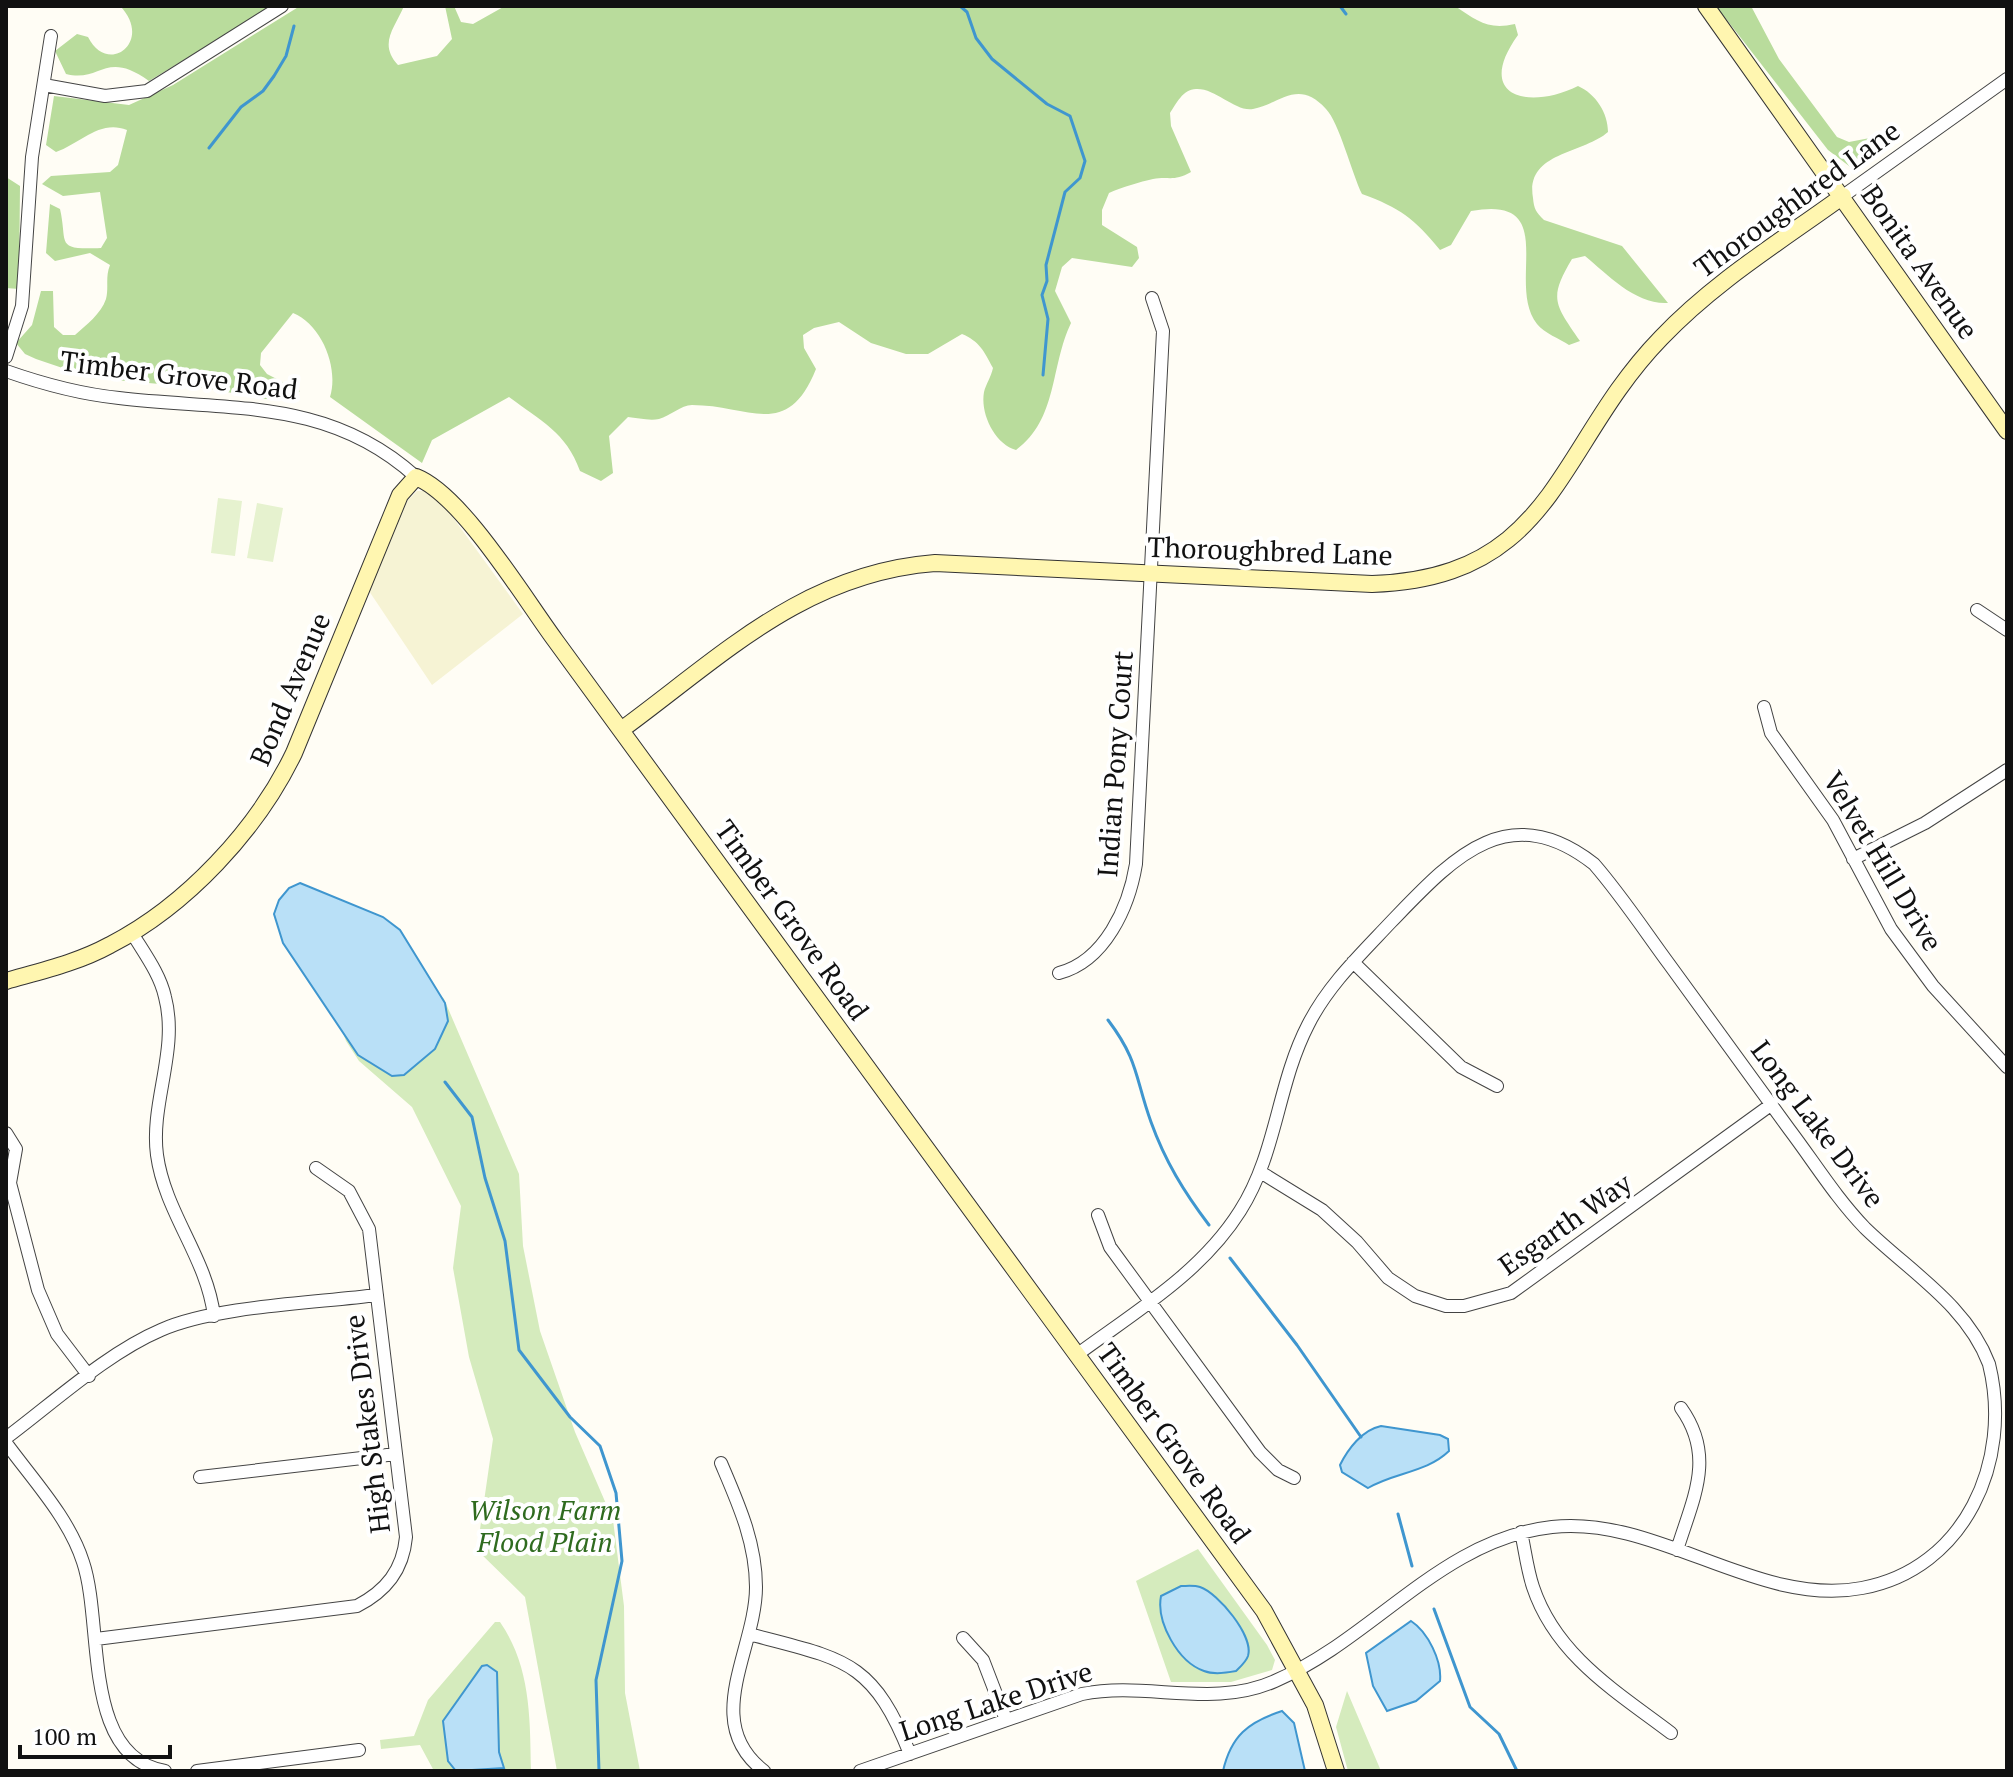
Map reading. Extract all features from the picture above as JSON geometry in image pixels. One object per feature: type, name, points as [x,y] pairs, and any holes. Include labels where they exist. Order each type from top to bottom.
[{"type":"street","points":[[44,85],[105,96],[147,91],[282,6]]},
{"type":"street","name":"Bonita Avenue","points":[[1706,6],[2007,431]]},
{"type":"street","points":[[6,357],[22,306],[32,157],[51,36]]},
{"type":"street","name":"Thoroughbred Lane","points":[[621,730],[795,604],[859,576],[935,563],[1396,583],[1448,573],[1472,563],[1495,550],[1535,516],[1552,495],[1605,406],[1663,335],[1713,290],[2007,79]]},
{"type":"street","name":"Indian Pony Court","points":[[1059,973],[1080,965],[1110,933],[1125,906],[1134,878],[1163,331],[1152,298]]},
{"type":"street","name":"Timber Grove Road","points":[[6,371],[93,395],[288,412],[368,442],[416,477],[434,486],[450,501],[621,730],[1264,1611],[1315,1705],[1336,1771]]},
{"type":"street","name":"Bond Avenue","points":[[6,981],[72,962],[132,933],[189,889],[274,790],[294,753],[385,526],[400,495],[416,477]]},
{"type":"street","points":[[1977,610],[2007,630]]},
{"type":"street","name":"Velvet Hill Drive","points":[[1764,707],[1771,733],[1816,793],[1876,904],[1905,950],[1953,1010],[2007,1067]]},
{"type":"street","points":[[1853,859],[1925,823],[2007,770]]},
{"type":"street","name":"Long Lake Drive","points":[[860,1771],[1101,1690],[1229,1694],[1263,1686],[1298,1669],[1368,1624],[1452,1562],[1489,1542],[1521,1532],[1555,1526],[1596,1528],[1806,1589],[1846,1591],[1884,1583],[1924,1563],[1962,1530],[1985,1493],[1998,1451],[2001,1429],[1995,1382],[1970,1326],[1851,1212],[1608,880],[1586,858],[1560,843],[1524,835],[1507,836],[1470,848],[1443,869],[1353,962],[1325,996],[1302,1038],[1262,1173],[1217,1243],[1150,1301],[1078,1354]]},
{"type":"street","points":[[132,933],[155,971],[167,1007],[169,1033],[156,1126],[160,1171],[207,1278],[214,1316]]},
{"type":"street","points":[[1353,962],[1461,1067],[1497,1086]]},
{"type":"street","name":"Esgarth Way","points":[[1262,1173],[1322,1210],[1399,1288],[1431,1302],[1464,1306],[1511,1293],[1772,1104]]},
{"type":"street","points":[[6,1133],[16,1149],[8,1181],[47,1315],[89,1376]]},
{"type":"street","name":"High Stakes Drive","points":[[96,1639],[342,1609],[369,1599],[387,1585],[404,1552],[396,1454],[364,1215],[349,1191],[316,1168]]},
{"type":"street","points":[[1098,1215],[1110,1247],[1260,1452],[1278,1470],[1294,1478]]},
{"type":"street","points":[[165,1771],[138,1761],[112,1731],[105,1706],[88,1579],[78,1547],[6,1441],[89,1376],[161,1330],[214,1316],[377,1295]]},
{"type":"street","points":[[1677,1550],[1700,1466],[1698,1438],[1681,1408]]},
{"type":"street","points":[[200,1477],[396,1454]]},
{"type":"street","points":[[721,1463],[748,1528],[756,1590],[749,1634],[734,1687],[732,1720],[742,1748],[764,1771]]},
{"type":"street","points":[[1521,1532],[1533,1586],[1558,1638],[1592,1673],[1671,1733]]},
{"type":"street","points":[[749,1634],[823,1654],[860,1673],[886,1699],[910,1754]]},
{"type":"street","points":[[963,1638],[983,1660],[1006,1720]]},
{"type":"street","points":[[197,1771],[359,1750]]},
{"type":"shaded area","points":[[417,491],[426,491],[441,501],[523,614],[432,685],[367,588],[408,500]]},
{"type":"green space","points":[[120,6],[273,6],[149,81],[134,72],[113,67],[78,76],[66,74],[55,51],[77,34],[88,37],[97,49],[106,54],[124,50],[130,42],[132,31],[129,19]]},
{"type":"green space","points":[[300,6],[404,6],[389,42],[389,50],[398,65],[437,56],[452,39],[445,6],[454,6],[461,22],[473,24],[505,6],[1455,6],[1483,23],[1497,26],[1515,24],[1518,35],[1506,56],[1502,72],[1504,85],[1512,93],[1541,97],[1578,86],[1600,105],[1608,132],[1558,156],[1538,171],[1533,183],[1535,208],[1544,220],[1622,246],[1668,303],[1634,294],[1585,256],[1572,259],[1557,293],[1560,309],[1580,341],[1569,345],[1540,327],[1529,307],[1526,246],[1523,229],[1515,216],[1499,209],[1471,211],[1451,245],[1440,250],[1406,215],[1362,194],[1336,125],[1316,100],[1298,94],[1246,109],[1211,92],[1196,89],[1184,94],[1170,113],[1171,126],[1191,172],[1176,178],[1148,180],[1109,193],[1102,210],[1102,225],[1137,247],[1139,258],[1132,267],[1072,258],[1062,267],[1055,291],[1071,323],[1046,408],[1030,437],[1016,450],[1002,442],[987,418],[984,392],[993,368],[973,340],[962,334],[928,354],[906,354],[871,343],[839,322],[814,328],[803,335],[804,348],[816,369],[805,391],[793,405],[765,414],[692,405],[659,419],[628,417],[609,436],[613,473],[601,481],[580,471],[560,437],[509,397],[432,440],[422,463],[330,397],[332,373],[326,349],[312,327],[293,313],[261,353],[260,365],[267,374],[300,391],[291,398],[265,399],[205,388],[92,378],[25,354],[16,343],[32,325],[41,291],[53,291],[54,327],[63,335],[75,335],[104,304],[110,265],[90,253],[55,261],[46,253],[50,204],[60,209],[64,237],[69,246],[101,248],[107,238],[100,192],[63,196],[42,184],[51,176],[110,172],[118,165],[127,130],[117,127],[99,130],[56,152],[46,145],[54,96],[129,105],[173,85]]},
{"type":"green space","points":[[1716,6],[1751,6],[1779,59],[1837,137],[1849,142],[1875,137],[1881,147],[1864,165],[1853,169],[1828,150]]},
{"type":"green space","points":[[6,177],[20,186],[19,289],[6,288]]},
{"type":"green space","points":[[218,498],[242,501],[235,556],[211,553]]},
{"type":"green space","points":[[257,503],[283,508],[273,562],[247,558]]},
{"type":"green space","name":"Wilson Farm Flood Plain","points":[[403,956],[444,999],[519,1174],[523,1246],[540,1331],[575,1432],[613,1520],[624,1606],[625,1693],[640,1771],[557,1771],[525,1597],[477,1550],[493,1439],[469,1357],[453,1268],[461,1206],[412,1107],[359,1061],[346,1041],[337,1017]]},
{"type":"green space","points":[[1198,1549],[1267,1645],[1275,1660],[1272,1670],[1231,1682],[1171,1682],[1136,1581]]},
{"type":"green space","points":[[495,1622],[500,1622],[510,1639],[523,1675],[529,1712],[531,1771],[434,1771],[420,1745],[381,1749],[380,1740],[414,1736],[428,1700]]},
{"type":"green space","points":[[1347,1691],[1381,1771],[1348,1771],[1336,1727]]},
{"type":"water","points":[[300,883],[383,917],[400,930],[445,1003],[448,1021],[435,1049],[404,1075],[392,1076],[358,1055],[283,943],[274,914],[279,900],[289,888]]},
{"type":"water","points":[[1381,1426],[1440,1435],[1448,1439],[1449,1451],[1430,1464],[1368,1488],[1342,1472],[1340,1465],[1356,1441]]},
{"type":"water","points":[[1181,1586],[1198,1586],[1207,1591],[1233,1616],[1246,1638],[1248,1648],[1248,1656],[1236,1671],[1204,1671],[1186,1659],[1171,1640],[1162,1617],[1161,1596]]},
{"type":"water","points":[[1411,1621],[1433,1648],[1440,1681],[1416,1701],[1387,1711],[1373,1686],[1366,1653]]},
{"type":"water","points":[[487,1665],[497,1672],[499,1752],[504,1768],[456,1771],[448,1761],[443,1721],[482,1666]]},
{"type":"water","points":[[1282,1711],[1294,1723],[1305,1771],[1223,1771],[1231,1748],[1243,1732],[1260,1720]]},
{"type":"waterway","points":[[960,6],[967,12],[976,38],[992,59],[1047,104],[1070,116],[1085,161],[1080,178],[1065,192],[1046,265],[1047,281],[1042,295],[1048,319],[1043,375]]},
{"type":"waterway","points":[[1340,6],[1346,14]]},
{"type":"waterway","points":[[209,148],[241,107],[263,91],[274,76],[286,56],[294,26]]},
{"type":"waterway","points":[[1108,1020],[1126,1047],[1156,1136],[1169,1163],[1209,1225]]},
{"type":"waterway","points":[[445,1082],[472,1117],[485,1178],[505,1241],[519,1350],[570,1417],[600,1446],[616,1493],[622,1561],[596,1680],[599,1771]]},
{"type":"waterway","points":[[1230,1258],[1297,1345],[1361,1437]]},
{"type":"waterway","points":[[1398,1514],[1412,1566]]},
{"type":"waterway","points":[[1434,1609],[1470,1707],[1499,1734],[1517,1771]]}]
